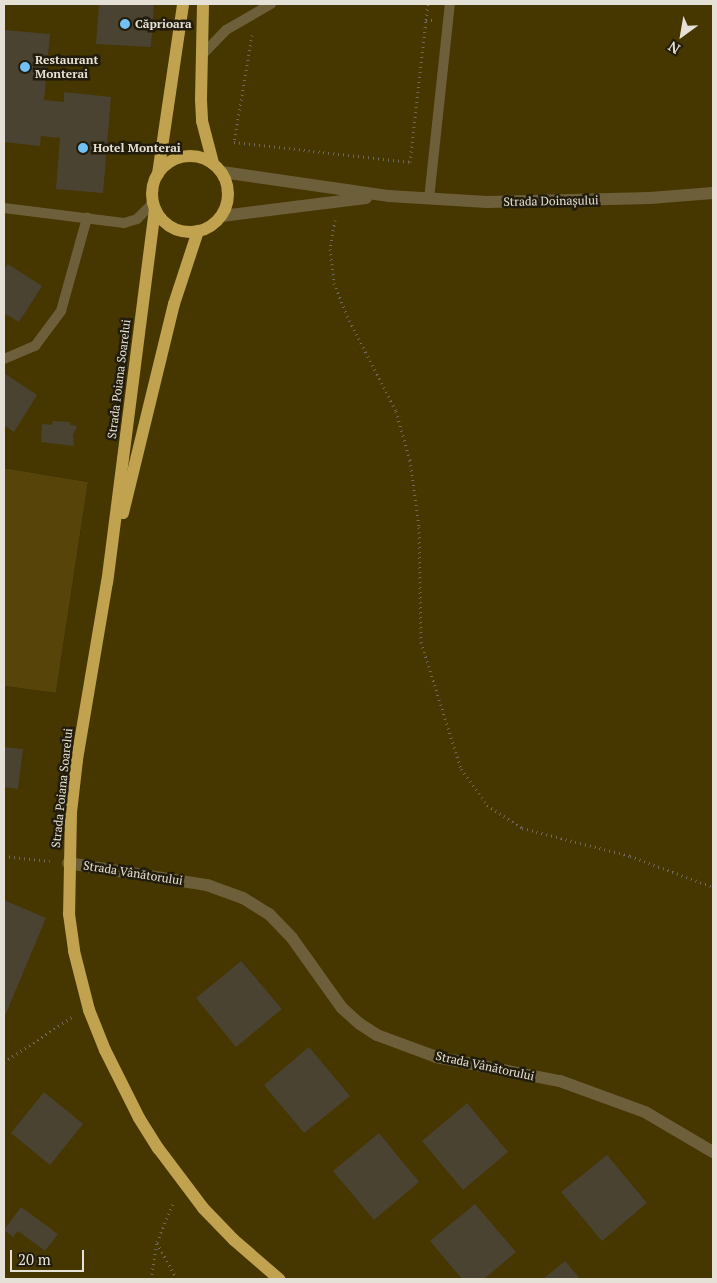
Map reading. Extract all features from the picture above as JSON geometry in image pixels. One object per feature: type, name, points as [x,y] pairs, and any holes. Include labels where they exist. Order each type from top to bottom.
[{"type":"main road","points":[[183,4],[158,175],[154,186],[154,206],[168,224],[177,229],[198,231],[208,228],[222,216],[229,194],[217,168],[202,122],[203,4]]},
{"type":"main road","points":[[158,175],[165,166],[182,157],[201,157],[217,168]]},
{"type":"main road","name":"Strada Poiana Soarelui","points":[[154,206],[107,582],[77,760],[68,863],[69,914],[74,951],[89,1010],[123,1088],[158,1148],[182,1182],[234,1240],[279,1279]]},
{"type":"main road","name":"Strada Poiana Soarelui","points":[[107,582],[174,304],[198,231]]},
{"type":"street","name":"Strada Doinașului","points":[[217,168],[389,196],[487,202],[574,201],[713,193]]},
{"type":"street","name":"Strada Doinașului","points":[[222,216],[389,196]]},
{"type":"street","name":"Strada Vânătorului","points":[[68,863],[207,885],[243,898],[269,914],[287,932],[342,1008],[360,1024],[377,1034],[436,1057],[560,1081],[645,1112],[713,1152]]},
{"type":"lane","points":[[202,55],[226,30],[260,6],[270,4]]},
{"type":"lane","points":[[429,199],[450,4]]},
{"type":"lane","points":[[4,208],[124,223],[136,219],[154,206]]},
{"type":"lane","points":[[4,359],[35,346],[61,311],[87,218]]},
{"type":"path","points":[[260,29],[252,35],[234,142],[410,162],[428,4]]},
{"type":"path","points":[[426,20],[448,22]]},
{"type":"path","points":[[339,201],[330,249],[334,283],[347,316],[396,411],[410,460],[420,527],[421,642],[461,769],[487,805],[522,828],[630,856],[713,887]]},
{"type":"path","points":[[4,856],[68,863]]},
{"type":"path","points":[[4,1062],[68,1018],[89,1010]]},
{"type":"path","points":[[151,1279],[157,1242],[182,1182]]},
{"type":"path","points":[[157,1242],[177,1279]]},
{"type":"shaded area","points":[[4,4],[713,4],[713,1279],[4,1279],[4,686],[56,693],[88,482],[4,468]]},
{"type":"shaded area","points":[[4,468],[88,482],[56,693],[4,686]]},
{"type":"building","name":"Căprioara","points":[[99,4],[154,4],[151,47],[96,44]]},
{"type":"building","points":[[4,30],[50,34],[44,100],[64,102],[64,92],[111,97],[103,193],[56,189],[60,138],[41,136],[40,146],[4,142]]},
{"type":"building","points":[[8,264],[42,286],[19,322],[4,313],[4,270]]},
{"type":"building","points":[[4,373],[37,395],[14,432],[4,425]]},
{"type":"building","points":[[53,421],[70,422],[70,425],[77,426],[73,435],[74,446],[41,442],[42,424],[52,425]]},
{"type":"building","points":[[4,747],[23,749],[18,789],[4,787]]},
{"type":"building","points":[[4,900],[46,918],[4,1018]]},
{"type":"building","points":[[241,961],[282,1009],[236,1047],[196,998]]},
{"type":"building","points":[[309,1047],[350,1096],[304,1133],[264,1085]]},
{"type":"building","points":[[44,1092],[83,1124],[50,1165],[11,1133]]},
{"type":"building","points":[[467,1103],[508,1152],[463,1190],[422,1141]]},
{"type":"building","points":[[379,1133],[419,1182],[374,1220],[333,1171]]},
{"type":"building","points":[[607,1155],[647,1203],[602,1241],[561,1192]]},
{"type":"building","points":[[475,1204],[516,1252],[484,1279],[462,1279],[430,1241]]},
{"type":"building","points":[[21,1207],[58,1234],[45,1251],[18,1231],[13,1237],[4,1230]]},
{"type":"building","points":[[565,1261],[580,1279],[543,1279]]},
{"type":"place","name":"Căprioara","points":[[125,24]]},
{"type":"place","name":"Restaurant Monterai","points":[[25,67]]},
{"type":"place","name":"Hotel Monterai","points":[[83,148]]}]
